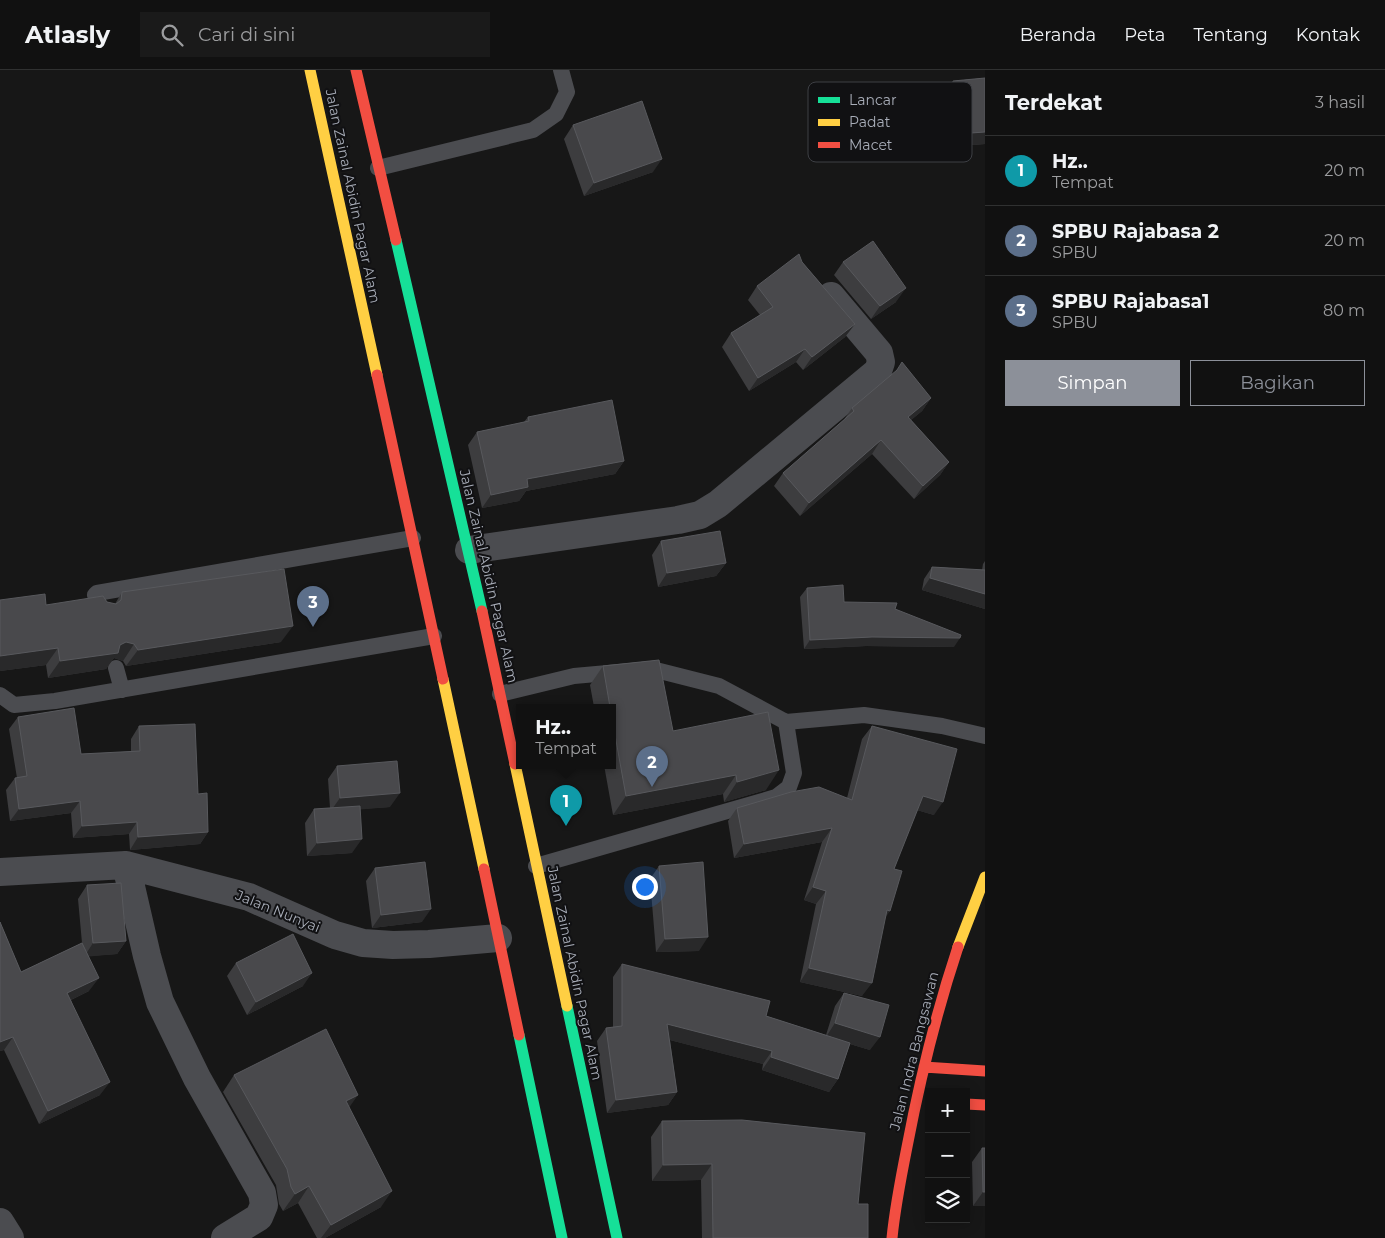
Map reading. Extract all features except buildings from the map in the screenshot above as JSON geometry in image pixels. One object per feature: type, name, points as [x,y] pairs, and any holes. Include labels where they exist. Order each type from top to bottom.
[{"type":"main road","name":"Jalan Zainal Abidin Pagar Alam","points":[[310,70],[413,538],[562,1238]]},
{"type":"main road","name":"Jalan Zainal Abidin Pagar Alam","points":[[356,70],[469,550],[616,1238]]},
{"type":"main road","name":"Jalan Indra Bangsawan","points":[[892,1238],[894,1215],[916,1095],[946,981],[966,920],[985,877]]},
{"type":"main road","points":[[924,1067],[985,1071]]},
{"type":"main road","points":[[916,1095],[925,1097]]},
{"type":"main road","points":[[970,1104],[985,1105]]},
{"type":"street","points":[[469,550],[678,520],[700,515],[718,504],[878,371],[881,362],[879,353],[817,279]]},
{"type":"street","points":[[126,865],[147,956],[160,1002],[197,1078],[262,1193],[264,1206],[259,1217],[225,1238]]},
{"type":"street","name":"Jalan Nunyai","points":[[0,872],[126,865],[249,897],[335,935],[363,943],[428,944],[498,938]]},
{"type":"street","points":[[0,1222],[10,1238]]},
{"type":"lane","points":[[378,168],[534,130],[556,114],[567,92],[561,70]]},
{"type":"lane","points":[[101,611],[95,596],[97,593],[413,538]]},
{"type":"lane","points":[[0,694],[14,704],[55,701],[434,636]]},
{"type":"lane","points":[[116,668],[122,690]]},
{"type":"lane","points":[[500,694],[574,676],[652,669],[719,686],[786,722],[864,715],[942,726],[985,736]]},
{"type":"lane","points":[[536,866],[776,797],[788,787],[794,773],[786,722]]},
{"type":"traffic: fast","points":[[396,240],[482,611]]},
{"type":"traffic: fast","points":[[567,1006],[617,1238]]},
{"type":"traffic: fast","points":[[519,1035],[562,1238]]},
{"type":"traffic: slow","points":[[310,70],[377,375]]},
{"type":"traffic: slow","points":[[443,679],[484,869]]},
{"type":"traffic: slow","points":[[515,764],[516,769]]},
{"type":"traffic: slow","points":[[516,769],[567,1006]]},
{"type":"traffic: slow","points":[[958,947],[985,877]]},
{"type":"traffic: jam","points":[[356,70],[396,240]]},
{"type":"traffic: jam","points":[[377,375],[443,679]]},
{"type":"traffic: jam","points":[[482,611],[515,764]]},
{"type":"traffic: jam","points":[[484,869],[519,1035]]},
{"type":"traffic: jam","points":[[892,1238],[900,1181],[923,1071],[958,947]]},
{"type":"traffic: jam","points":[[924,1067],[985,1071]]},
{"type":"traffic: jam","points":[[970,1104],[985,1105]]},
{"type":"place","name":"SPBU Rajabasa1","points":[[313,627]]},
{"type":"place","name":"SPBU Rajabasa 2","points":[[652,787]]},
{"type":"place","name":"Hz..","points":[[566,826]]}]
